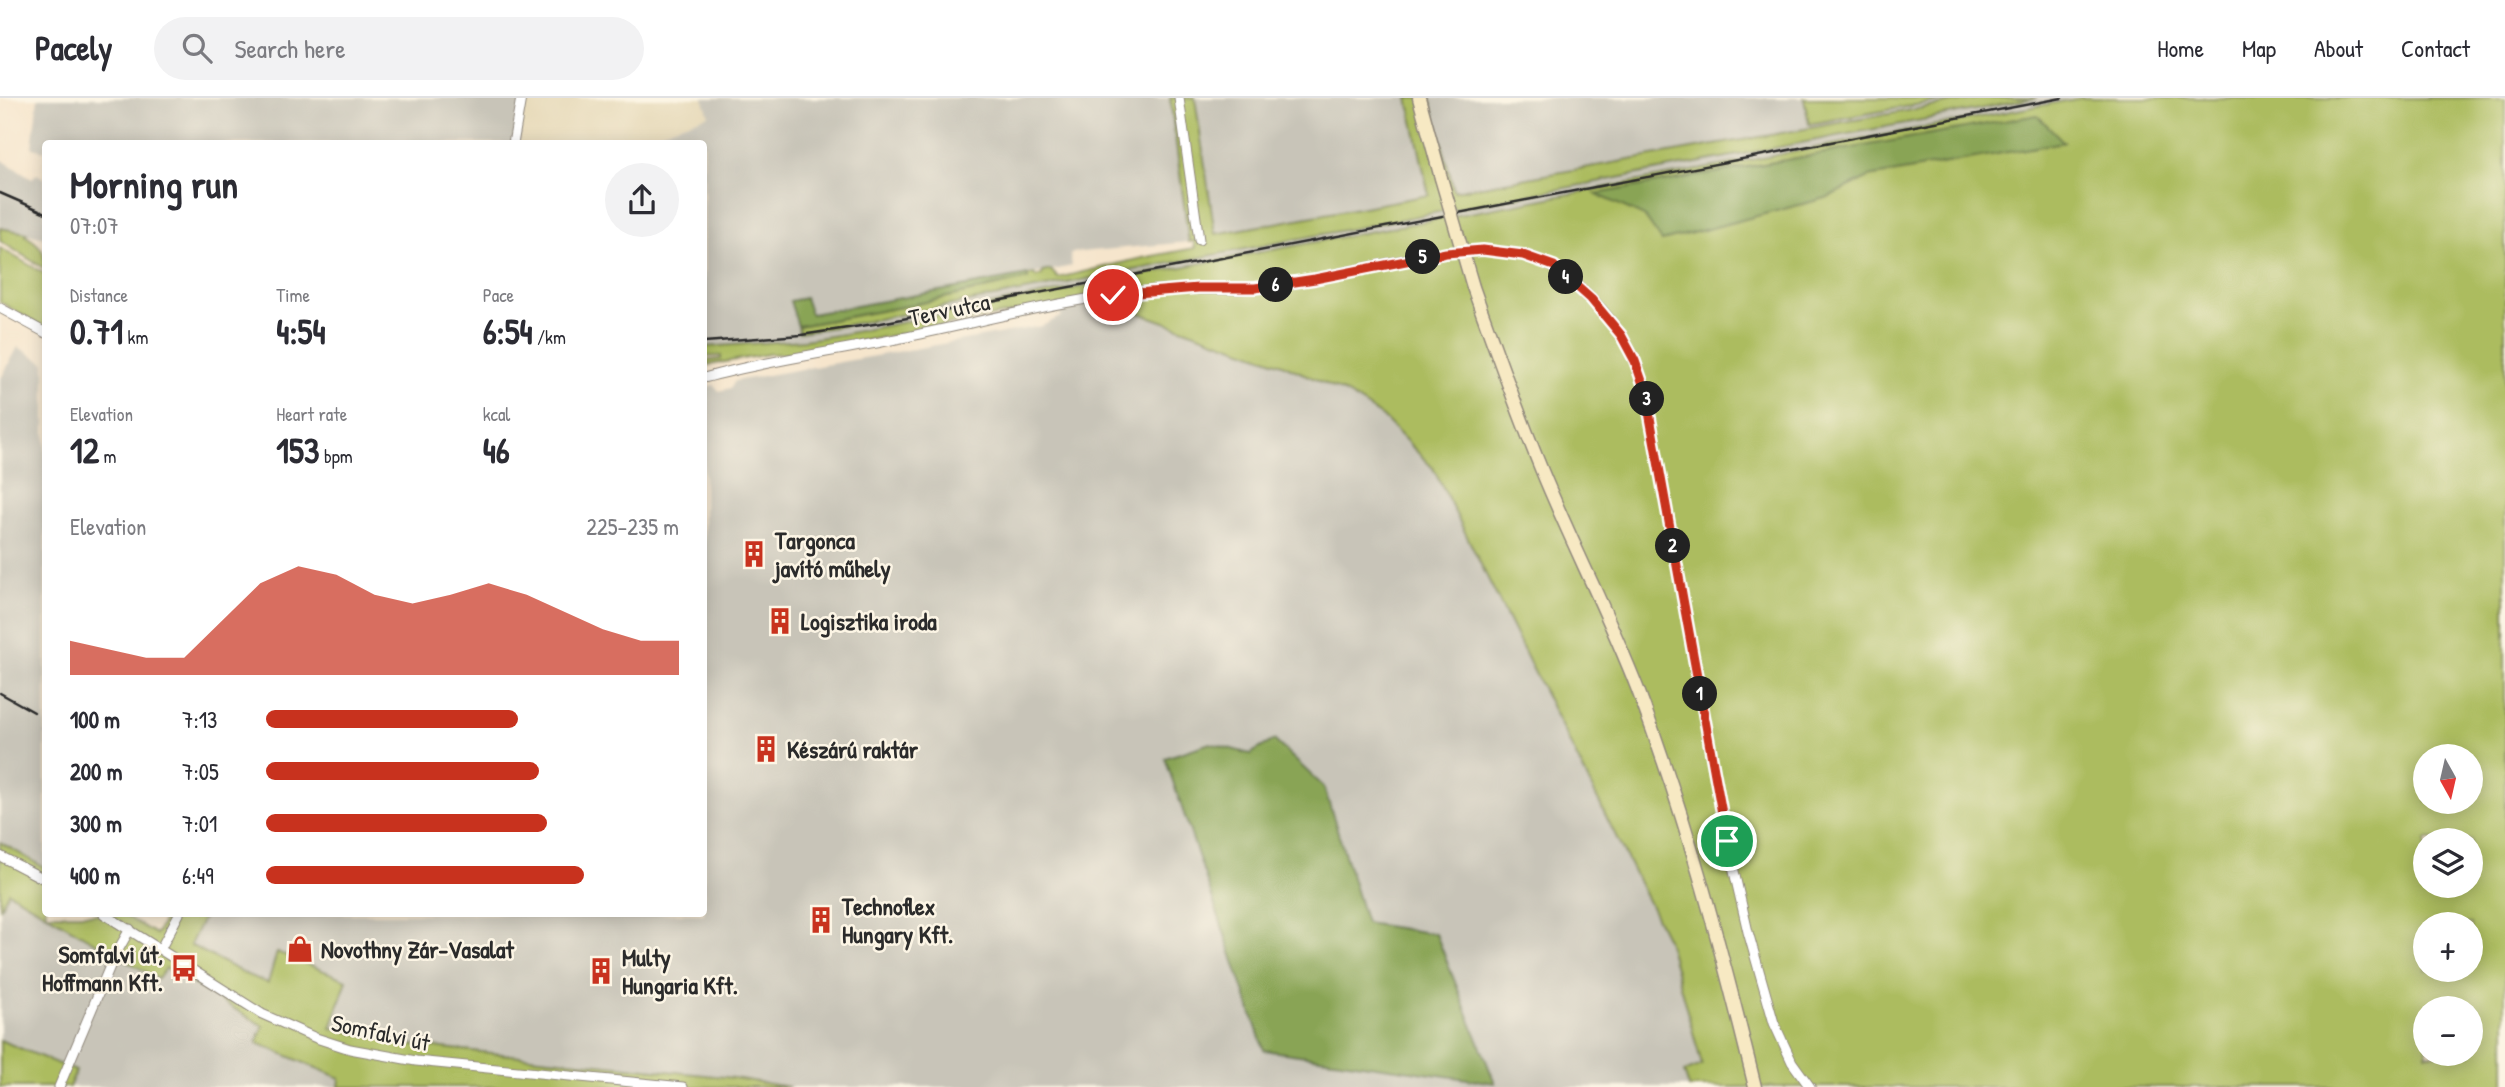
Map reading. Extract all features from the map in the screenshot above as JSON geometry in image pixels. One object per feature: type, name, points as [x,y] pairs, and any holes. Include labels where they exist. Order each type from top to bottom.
[{"type":"main road","points":[[1419,98],[1473,287],[1502,369],[1542,472],[1637,687],[1662,756],[1707,894],[1755,1087]]},
{"type":"street","points":[[514,140],[522,98]]},
{"type":"street","points":[[1180,98],[1199,240]]},
{"type":"street","name":"Terv utca","points":[[707,376],[1113,295],[1203,288],[1255,288],[1446,253],[1483,250],[1523,255],[1554,266],[1591,299],[1621,335],[1635,361],[1645,390],[1727,841],[1748,932],[1774,1023],[1792,1062],[1810,1087]]},
{"type":"street","points":[[0,308],[42,332]]},
{"type":"street","points":[[0,856],[42,878]]},
{"type":"street","name":"Somfalvi út","points":[[109,917],[262,1014],[316,1038],[350,1049],[446,1065],[684,1087]]},
{"type":"street","points":[[161,948],[176,917]]},
{"type":"street","points":[[59,1087],[108,971],[130,929]]},
{"type":"shaded area","points":[[38,98],[526,98],[519,140],[42,140],[42,150],[32,148]]},
{"type":"shaded area","points":[[526,98],[703,98],[710,115],[634,140],[520,140]]},
{"type":"shaded area","points":[[703,98],[1170,98],[1189,242],[1070,253],[1072,266],[811,314],[804,298],[790,302],[800,332],[2037,98],[2081,98],[1197,264],[844,334],[804,340],[707,347],[707,140],[637,140],[709,115]]},
{"type":"shaded area","points":[[1195,98],[1408,98],[1429,195],[1214,234]]},
{"type":"shaded area","points":[[1430,98],[1980,98],[1454,191]]},
{"type":"shaded area","points":[[0,159],[32,178],[37,174],[42,177],[42,237],[0,228]]},
{"type":"shaded area","points":[[1082,300],[1131,310],[1282,364],[1346,393],[1383,417],[1433,468],[1667,939],[1702,1066],[1684,1072],[1689,1087],[789,1087],[734,1078],[373,1039],[330,1028],[347,980],[277,952],[268,983],[190,945],[204,917],[707,917],[707,387],[714,385],[719,391],[731,388],[735,381],[1042,326],[1062,316],[1057,310]]},
{"type":"shaded area","points":[[18,347],[42,361],[42,866],[0,842],[0,380]]},
{"type":"shaded area","points":[[7,892],[42,912],[42,917],[51,917],[158,978],[166,967],[263,1026],[257,1043],[340,1078],[339,1087],[69,1087],[75,1071],[0,1040],[0,909]]},
{"type":"green space","points":[[1170,98],[1195,98],[1215,234],[1429,195],[1408,98],[1430,98],[1454,191],[1980,98],[2037,98],[799,332],[798,326],[912,305],[1028,279],[1028,275],[1034,274],[1036,277],[1051,270],[1058,278],[1195,248],[1194,241],[1189,242]]},
{"type":"green space","points":[[1804,98],[1955,98],[1809,124]]},
{"type":"green space","points":[[2081,98],[2505,98],[2505,1087],[1689,1087],[1684,1072],[1702,1065],[1667,939],[1433,468],[1383,417],[1346,393],[1282,364],[1131,310],[1082,300],[1057,310],[1027,310],[795,354],[769,354],[707,365],[707,361],[721,359],[721,356],[707,357],[707,347],[804,340]]},
{"type":"green space","points":[[2037,115],[2064,142],[1869,177],[1826,198],[1662,241],[1644,216],[1596,194]]},
{"type":"green space","points":[[0,228],[27,233],[26,236],[42,250],[42,267],[0,241]]},
{"type":"green space","points":[[0,248],[42,272],[42,326],[0,302]]},
{"type":"green space","points":[[1028,275],[1028,279],[912,305],[798,326],[790,301],[805,298],[811,314]]},
{"type":"green space","points":[[1274,740],[1324,787],[1366,923],[1436,934],[1495,1083],[1264,1050],[1165,758],[1210,743],[1250,754]]},
{"type":"green space","points":[[0,842],[42,866],[42,912],[8,892],[0,909]]},
{"type":"green space","points":[[51,917],[127,917],[156,934],[165,917],[204,917],[190,945],[247,975],[268,983],[277,952],[347,980],[331,1028],[404,1044],[734,1078],[789,1087],[339,1087],[340,1078],[257,1043],[263,1026],[166,968],[158,979]]},
{"type":"green space","points":[[0,1040],[76,1071],[69,1087],[0,1087]]},
{"type":"railway","points":[[707,342],[801,335],[881,323],[2062,98]]},
{"type":"railway","points":[[0,193],[42,211]]},
{"type":"railway","points":[[0,693],[34,712]]},
{"type":"place","name":"Targonca javító műhely","points":[[754,554]]},
{"type":"place","name":"Logisztika iroda","points":[[780,621]]},
{"type":"place","name":"Készárú raktár","points":[[766,749]]},
{"type":"place","name":"Technoflex Hungary Kft.","points":[[821,920]]},
{"type":"place","name":"Novothny Zár-Vasalat","points":[[300,949]]},
{"type":"place","name":"Somfalvi út, Hoffmann Kft.","points":[[184,968]]},
{"type":"place","name":"Multy Hungaria Kft.","points":[[601,971]]},
{"type":"route","points":[[1113,295],[1198,288],[1255,288],[1446,253],[1483,250],[1523,255],[1554,266],[1591,299],[1621,335],[1635,361],[1645,390],[1727,841]]}]
